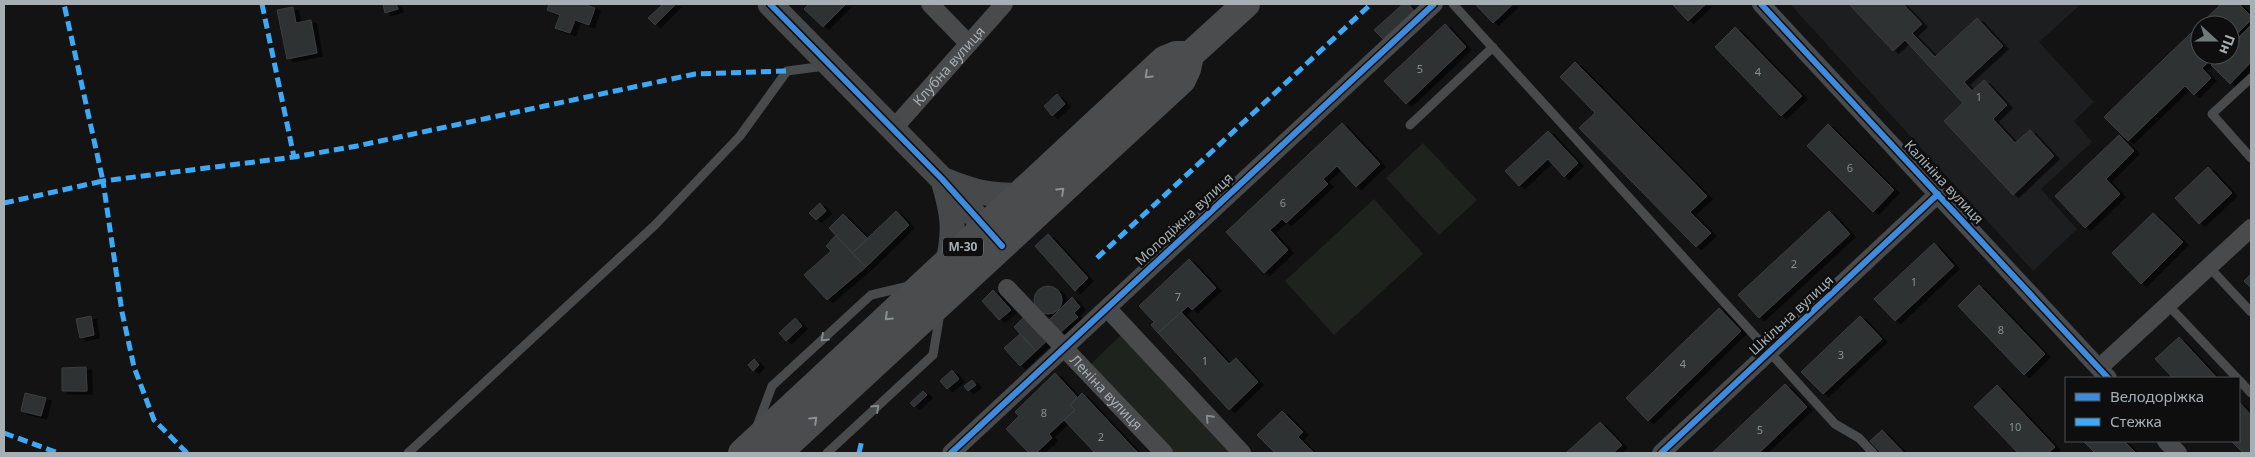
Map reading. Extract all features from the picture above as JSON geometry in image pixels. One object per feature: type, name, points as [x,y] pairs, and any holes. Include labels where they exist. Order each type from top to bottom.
[{"type":"highway","name":"М-30","points":[[778,453],[933,292],[960,261],[994,236],[1022,204],[1164,60],[1176,55],[1190,56],[1246,4]]},
{"type":"highway","name":"М-30","points":[[746,450],[933,292]]},
{"type":"street","points":[[770,4],[942,179],[994,236]]},
{"type":"street","points":[[930,4],[968,43]]},
{"type":"street","name":"Клубна вулиця","points":[[893,129],[1004,4]]},
{"type":"street","name":"Молодіжна вулиця","points":[[951,453],[1434,4]]},
{"type":"street","name":"Калініна вулиця","points":[[1761,4],[2103,373]]},
{"type":"street","points":[[942,179],[979,193],[1022,204]]},
{"type":"street","points":[[942,179],[952,213],[952,241],[960,261]]},
{"type":"street","name":"Шкільна вулиця","points":[[1661,453],[1938,194]]},
{"type":"street","points":[[2103,373],[2168,305],[2251,228]]},
{"type":"street","name":"Леніна вулиця","points":[[1007,288],[1164,453]]},
{"type":"street","points":[[1107,308],[1242,453]]},
{"type":"street","points":[[2167,442],[2178,453]]},
{"type":"lane","points":[[1453,4],[1835,424],[1859,438],[1873,453]]},
{"type":"lane","points":[[1410,125],[1493,47]]},
{"type":"lane","points":[[408,453],[655,225],[740,136],[787,71],[830,66]]},
{"type":"lane","points":[[2251,78],[2212,114],[2251,158]]},
{"type":"lane","points":[[2209,267],[2251,312]]},
{"type":"lane","points":[[827,453],[933,355],[933,292]]},
{"type":"lane","points":[[2168,305],[2236,377]]},
{"type":"lane","points":[[2240,381],[2251,393]]},
{"type":"shaded area","points":[[1790,4],[2081,4],[2039,42],[2094,102],[2074,121],[2092,142],[2041,189],[2077,229],[2033,271]]},
{"type":"shaded area","points":[[1423,143],[1477,200],[1439,235],[1386,178]]},
{"type":"shaded area","points":[[1374,199],[1423,254],[1334,335],[1285,281]]},
{"type":"shaded area","points":[[1121,335],[1231,453],[1172,453],[1090,365]]},
{"type":"building","points":[[383,4],[396,4],[398,9],[385,13]]},
{"type":"building","points":[[549,4],[583,4],[595,8],[589,25],[575,20],[570,33],[555,28],[560,15],[547,10]]},
{"type":"building","points":[[663,4],[676,4],[655,25],[648,18]]},
{"type":"building","points":[[809,4],[846,4],[823,27],[804,9]]},
{"type":"building","points":[[1403,4],[1408,4],[1416,13],[1385,41],[1374,30]]},
{"type":"building","points":[[1475,4],[1513,4],[1493,23]]},
{"type":"building","points":[[1672,4],[1706,4],[1688,21]]},
{"type":"building","points":[[1849,4],[1903,4],[1922,24],[1912,33],[1935,57],[1977,18],[2003,46],[1964,82],[1972,91],[1984,80],[2007,105],[1993,119],[2015,143],[2030,130],[2054,156],[2013,195],[1944,121],[1963,103],[1905,40],[1893,51]]},
{"type":"building","points":[[2221,4],[2239,4],[2251,16],[2251,20],[2240,31],[2240,15],[2210,15]]},
{"type":"building","points":[[293,7],[296,23],[311,20],[317,53],[287,59],[277,10]]},
{"type":"building","points":[[1445,24],[1466,47],[1406,104],[1384,81]]},
{"type":"building","points":[[2251,25],[2251,62],[2230,84],[2211,65],[2240,65],[2240,36]]},
{"type":"building","points":[[1735,27],[1802,96],[1781,116],[1715,47]]},
{"type":"building","points":[[2190,34],[2190,65],[2205,65],[2202,68],[2211,78],[2194,95],[2185,86],[2128,141],[2104,117]]},
{"type":"building","points":[[1575,62],[1707,196],[1690,212],[1711,233],[1696,247],[1579,128],[1595,113],[1560,77]]},
{"type":"building","points":[[1057,94],[1065,104],[1052,116],[1044,106]]},
{"type":"building","points":[[1342,123],[1380,164],[1356,187],[1337,166],[1323,179],[1328,184],[1286,223],[1282,219],[1270,230],[1288,250],[1264,273],[1226,232]]},
{"type":"building","points":[[1828,124],[1894,190],[1873,212],[1807,146]]},
{"type":"building","points":[[1548,131],[1578,163],[1564,177],[1548,159],[1519,186],[1505,171]]},
{"type":"building","points":[[2119,135],[2134,151],[2106,179],[2120,194],[2085,228],[2055,196]]},
{"type":"building","points":[[2208,167],[2232,193],[2199,224],[2175,198]]},
{"type":"building","points":[[820,203],[826,211],[816,220],[809,213]]},
{"type":"building","points":[[896,211],[909,225],[866,267],[852,253]]},
{"type":"building","points":[[1829,211],[1850,234],[1759,318],[1738,295]]},
{"type":"building","points":[[2153,213],[2183,242],[2141,284],[2112,253]]},
{"type":"building","points":[[843,214],[868,239],[852,253],[829,228]]},
{"type":"building","points":[[1048,234],[1088,278],[1075,291],[1035,246]]},
{"type":"building","points":[[836,235],[866,267],[827,300],[804,275],[831,251],[826,246]]},
{"type":"building","points":[[1934,243],[1954,266],[1895,321],[1874,299]]},
{"type":"building","points":[[1189,259],[1216,288],[1192,310],[1188,306],[1158,333],[1151,325],[1154,322],[1139,306]]},
{"type":"building","points":[[2251,274],[2251,288],[2244,281]]},
{"type":"building","points":[[1979,285],[2045,354],[2024,375],[1958,306]]},
{"type":"building","points":[[1048,286],[1058,290],[1062,300],[1058,310],[1048,314],[1038,310],[1034,300],[1038,290]]},
{"type":"building","points":[[993,290],[1011,310],[999,320],[982,301]]},
{"type":"building","points":[[1072,297],[1080,307],[1074,313],[1078,317],[1061,332],[1049,320]]},
{"type":"building","points":[[1719,308],[1741,331],[1648,421],[1626,398]]},
{"type":"building","points":[[1181,312],[1229,364],[1236,358],[1258,382],[1229,410],[1158,333]]},
{"type":"building","points":[[1026,315],[1049,339],[1036,351],[1014,327]]},
{"type":"building","points":[[91,316],[94,335],[80,338],[76,319]]},
{"type":"building","points":[[1860,316],[1882,339],[1823,394],[1801,372]]},
{"type":"building","points":[[795,318],[802,326],[786,341],[779,333]]},
{"type":"building","points":[[1020,334],[1036,351],[1020,366],[1004,348]]},
{"type":"building","points":[[2179,337],[2216,377],[2172,377],[2155,359]]},
{"type":"building","points":[[754,359],[759,365],[753,371],[748,365]]},
{"type":"building","points":[[86,367],[87,391],[62,391],[62,368]]},
{"type":"building","points":[[952,370],[959,379],[947,389],[940,381]]},
{"type":"building","points":[[1055,373],[1077,397],[1070,405],[1075,410],[1049,434],[1052,438],[1036,453],[1029,453],[1006,429],[1019,416],[1015,412]]},
{"type":"building","points":[[972,380],[976,385],[968,391],[964,386]]},
{"type":"building","points":[[1785,384],[1807,407],[1759,453],[1712,453]]},
{"type":"building","points":[[1997,385],[2055,447],[2048,453],[2018,453],[1974,407]]},
{"type":"building","points":[[923,391],[927,395],[914,407],[910,403]]},
{"type":"building","points":[[25,393],[46,398],[41,416],[21,411]]},
{"type":"building","points":[[1082,393],[1138,453],[1095,453],[1064,420],[1075,410],[1070,405]]},
{"type":"building","points":[[2240,403],[2251,415],[2251,453],[2243,453],[2232,442],[2240,442]]},
{"type":"building","points":[[1282,411],[1303,432],[1298,437],[1314,453],[1275,453],[1257,435]]},
{"type":"building","points":[[1600,422],[1622,445],[1613,453],[1566,453]]},
{"type":"building","points":[[1882,430],[1904,453],[1881,453],[1870,441]]},
{"type":"building","points":[[2084,442],[2125,442],[2136,453],[2095,453]]},
{"type":"marked path","points":[[4,203],[103,181],[64,4]]},
{"type":"marked path","points":[[262,4],[294,157]]},
{"type":"marked path","points":[[1097,258],[1371,4]]},
{"type":"marked path","points":[[187,453],[154,420],[134,367],[122,312],[103,181],[294,157],[357,146],[695,74],[787,71]]},
{"type":"marked path","points":[[4,433],[58,453]]},
{"type":"marked path","points":[[859,453],[862,440]]},
{"type":"cycle path","points":[[770,4],[942,179],[1002,246]]},
{"type":"cycle path","points":[[951,453],[1434,4]]},
{"type":"cycle path","points":[[1761,4],[2107,377]]},
{"type":"cycle path","points":[[1661,453],[1938,194]]}]
